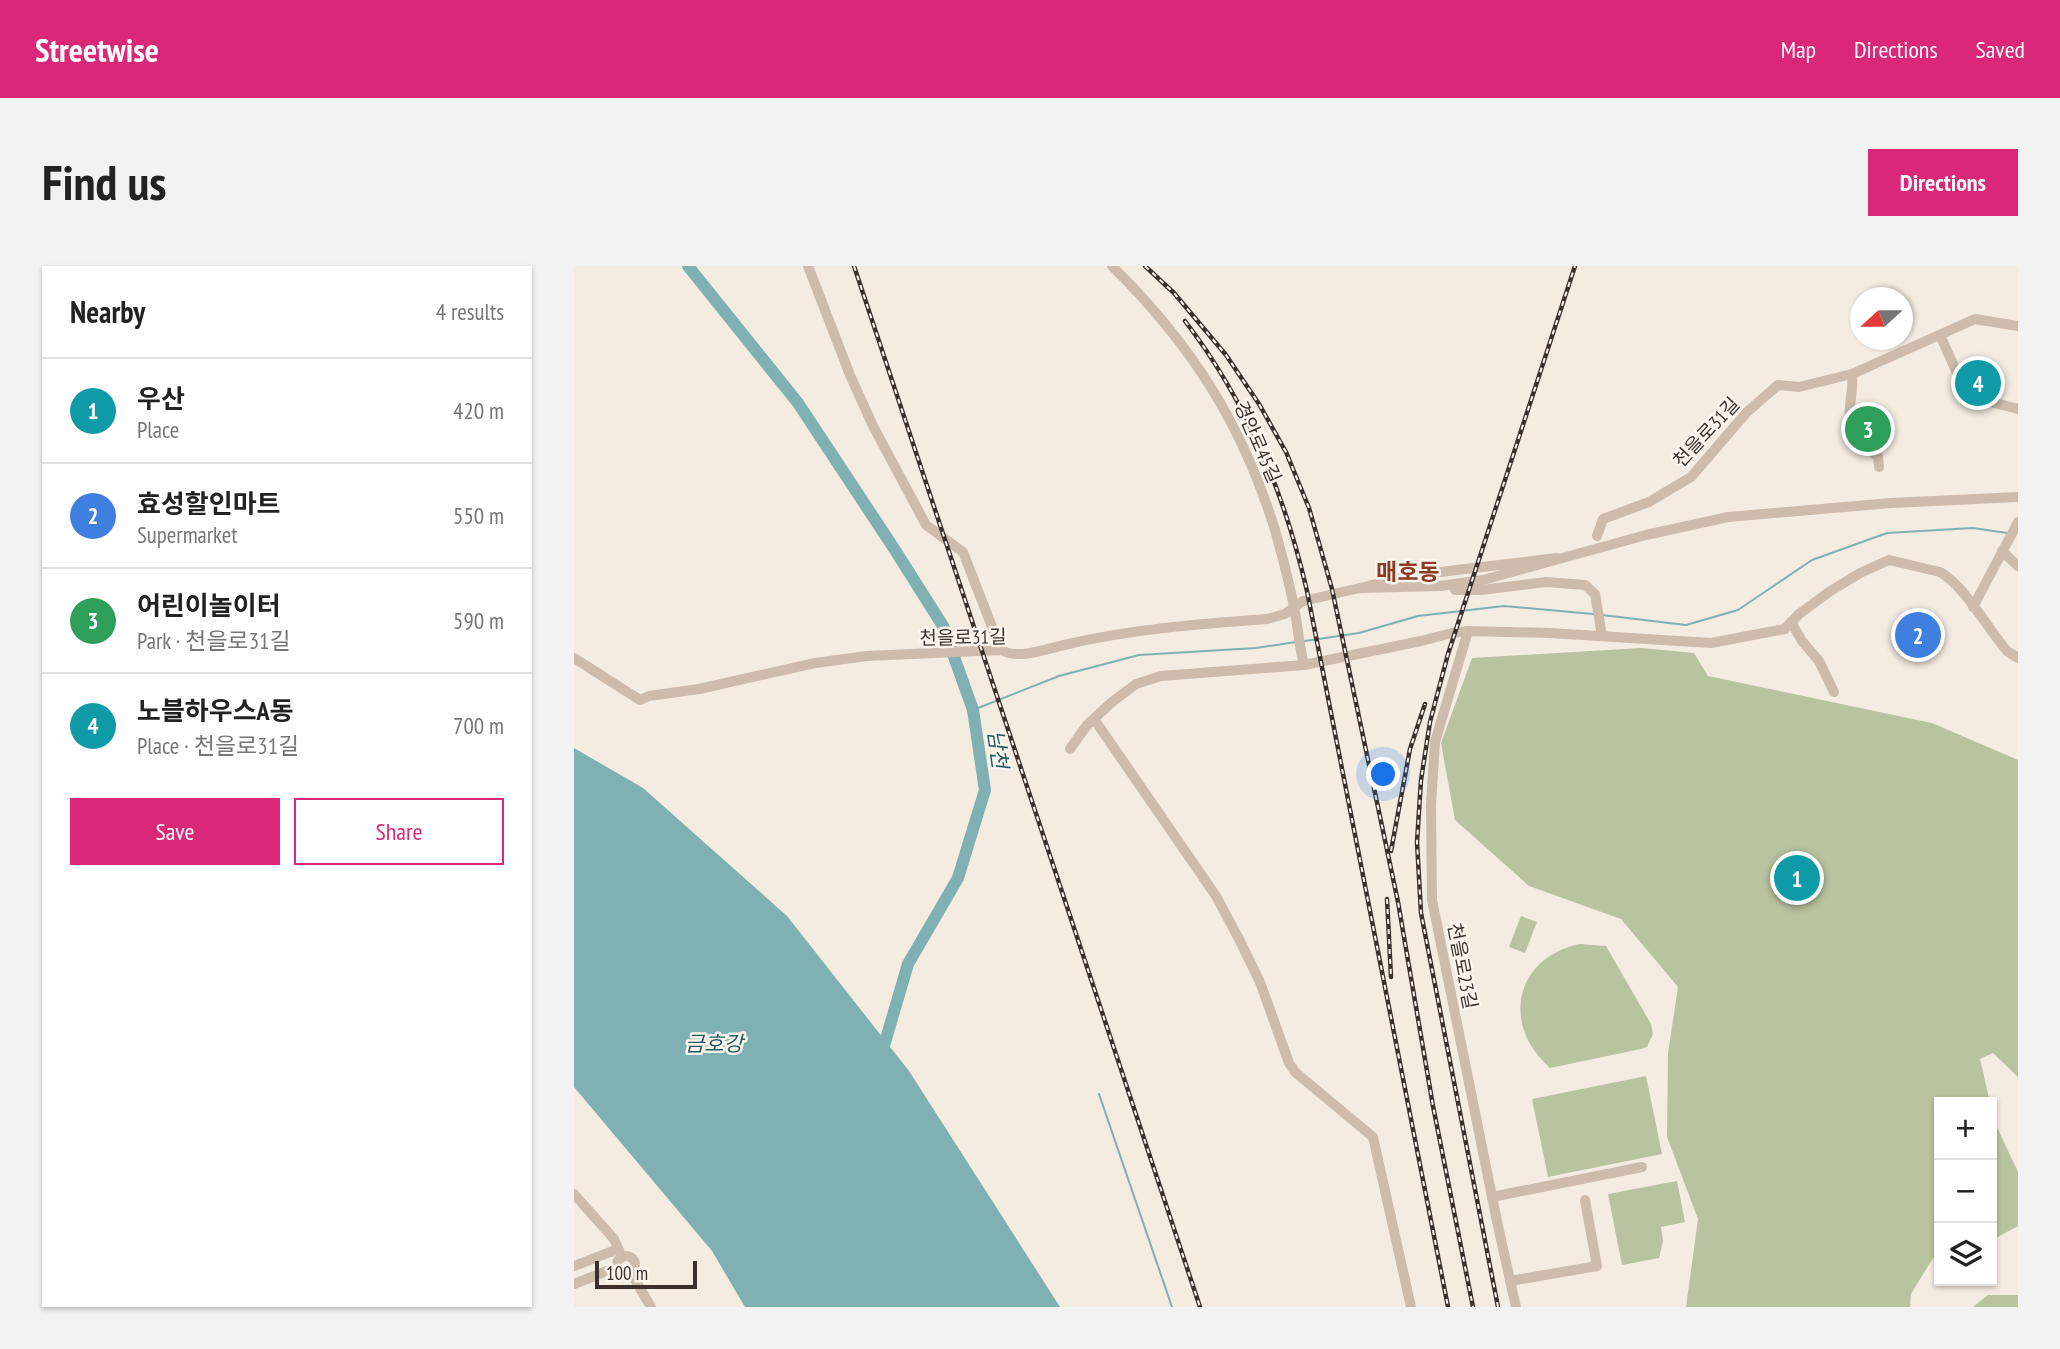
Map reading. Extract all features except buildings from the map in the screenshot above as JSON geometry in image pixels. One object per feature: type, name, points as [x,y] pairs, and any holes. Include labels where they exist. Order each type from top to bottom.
[{"type":"street","points":[[808,266],[850,375],[873,426],[926,525],[963,552],[1001,650]]},
{"type":"street","name":"경안로45길","points":[[1112,266],[1171,332],[1211,385],[1229,415],[1271,520],[1295,612],[1303,661]]},
{"type":"street","name":"천을로31길","points":[[1597,536],[1603,519],[1649,502],[1691,477],[1747,412],[1778,385],[1800,387],[1852,374],[1975,320],[2018,326]]},
{"type":"street","points":[[1940,335],[1966,392],[1971,397],[2018,409]]},
{"type":"street","points":[[1852,374],[1854,387],[1850,422],[1866,447],[1878,457],[1879,467]]},
{"type":"street","points":[[1360,588],[1459,584],[1506,575],[1557,558],[1728,517],[1891,503],[2018,497]]},
{"type":"street","points":[[1973,607],[2018,522]]},
{"type":"street","points":[[2001,551],[2018,566]]},
{"type":"street","points":[[1360,588],[1407,576],[1557,558]]},
{"type":"street","points":[[1070,749],[1112,702],[1136,684],[1161,676],[1303,661],[1468,631],[1602,632],[1711,643],[1785,629],[1829,592],[1860,573],[1889,560],[1940,572],[1961,589],[2007,651],[2018,658]]},
{"type":"street","points":[[1455,590],[1481,590],[1546,582],[1585,585],[1595,594],[1602,632]]},
{"type":"street","name":"천을로31길","points":[[574,658],[640,700],[815,663],[867,656],[1001,650],[1009,655],[1124,633],[1267,619],[1295,612],[1303,601],[1360,588]]},
{"type":"street","points":[[1791,622],[1802,642],[1819,661],[1834,692]]},
{"type":"street","name":"천을로23길","points":[[1468,631],[1435,742],[1431,805],[1432,900],[1516,1307]]},
{"type":"street","points":[[1094,719],[1216,896],[1260,982],[1289,1063],[1295,1072],[1373,1137],[1411,1307]]},
{"type":"street","points":[[1492,1197],[1642,1167]]},
{"type":"street","points":[[574,1194],[614,1238],[619,1258],[623,1274],[631,1273],[635,1268],[634,1262],[628,1256],[619,1258],[590,1260],[574,1258]]},
{"type":"street","points":[[1510,1281],[1597,1266],[1585,1200]]},
{"type":"street","points":[[574,1284],[619,1258]]},
{"type":"street","points":[[574,1266],[590,1260]]},
{"type":"street","points":[[631,1273],[651,1307]]},
{"type":"green space","points":[[1641,648],[1694,653],[1708,676],[1932,723],[2018,760],[2018,1077],[1993,1053],[1980,1059],[1989,1097],[1934,1097],[1934,1258],[1911,1294],[1910,1307],[1686,1307],[1698,1219],[1667,1137],[1668,1053],[1678,987],[1621,919],[1529,886],[1455,820],[1441,743],[1472,658]]},
{"type":"green space","points":[[1521,916],[1537,922],[1525,953],[1509,947]]},
{"type":"green space","points":[[1580,944],[1606,946],[1651,1024],[1653,1034],[1647,1047],[1641,1049],[1550,1068],[1535,1051],[1525,1032],[1521,1014],[1522,995],[1529,978],[1541,963],[1558,952]]},
{"type":"green space","points":[[1646,1076],[1662,1154],[1548,1177],[1532,1099]]},
{"type":"green space","points":[[1997,1127],[2018,1172],[2018,1226],[1997,1237]]},
{"type":"green space","points":[[1677,1181],[1685,1222],[1661,1227],[1663,1241],[1659,1258],[1622,1265],[1608,1194]]},
{"type":"green space","points":[[1988,1295],[2018,1295],[2018,1307],[1973,1307]]},
{"type":"water","name":"금호강","points":[[574,748],[643,788],[787,916],[909,1071],[1060,1307],[745,1307],[712,1251],[574,1087]]},
{"type":"waterway","name":"남천","points":[[688,266],[798,403],[895,550],[943,626],[973,710],[985,790],[958,878],[908,964],[881,1056]]},
{"type":"waterway","points":[[1602,615],[1686,625],[1738,610],[1812,560],[1887,533],[1973,528],[2007,533]]},
{"type":"waterway","points":[[1305,641],[1359,633],[1418,616],[1504,606],[1593,614]]},
{"type":"waterway","points":[[973,710],[1059,676],[1139,655],[1256,648],[1296,642]]},
{"type":"waterway","points":[[1099,1094],[1172,1307]]},
{"type":"railway","points":[[854,266],[1200,1307]]},
{"type":"railway","points":[[1145,266],[1174,293],[1226,355],[1259,404],[1286,452],[1309,508],[1332,589],[1398,902],[1433,1106],[1473,1307]]},
{"type":"railway","points":[[1498,1307],[1421,913],[1417,842],[1421,780],[1430,722],[1448,654],[1575,266]]},
{"type":"railway","points":[[1185,321],[1227,383],[1245,416],[1275,483],[1298,554],[1448,1307]]},
{"type":"railway","points":[[1391,851],[1410,749],[1425,704]]},
{"type":"railway","points":[[1387,899],[1391,977]]},
{"type":"place","name":"노블하우스A동","points":[[1978,383]]},
{"type":"place","name":"어린이놀이터","points":[[1868,429]]},
{"type":"place","name":"효성할인마트","points":[[1918,635]]},
{"type":"place","name":"우산","points":[[1797,878]]},
{"type":"district","name":"매호동","points":[[1408,571]]}]
